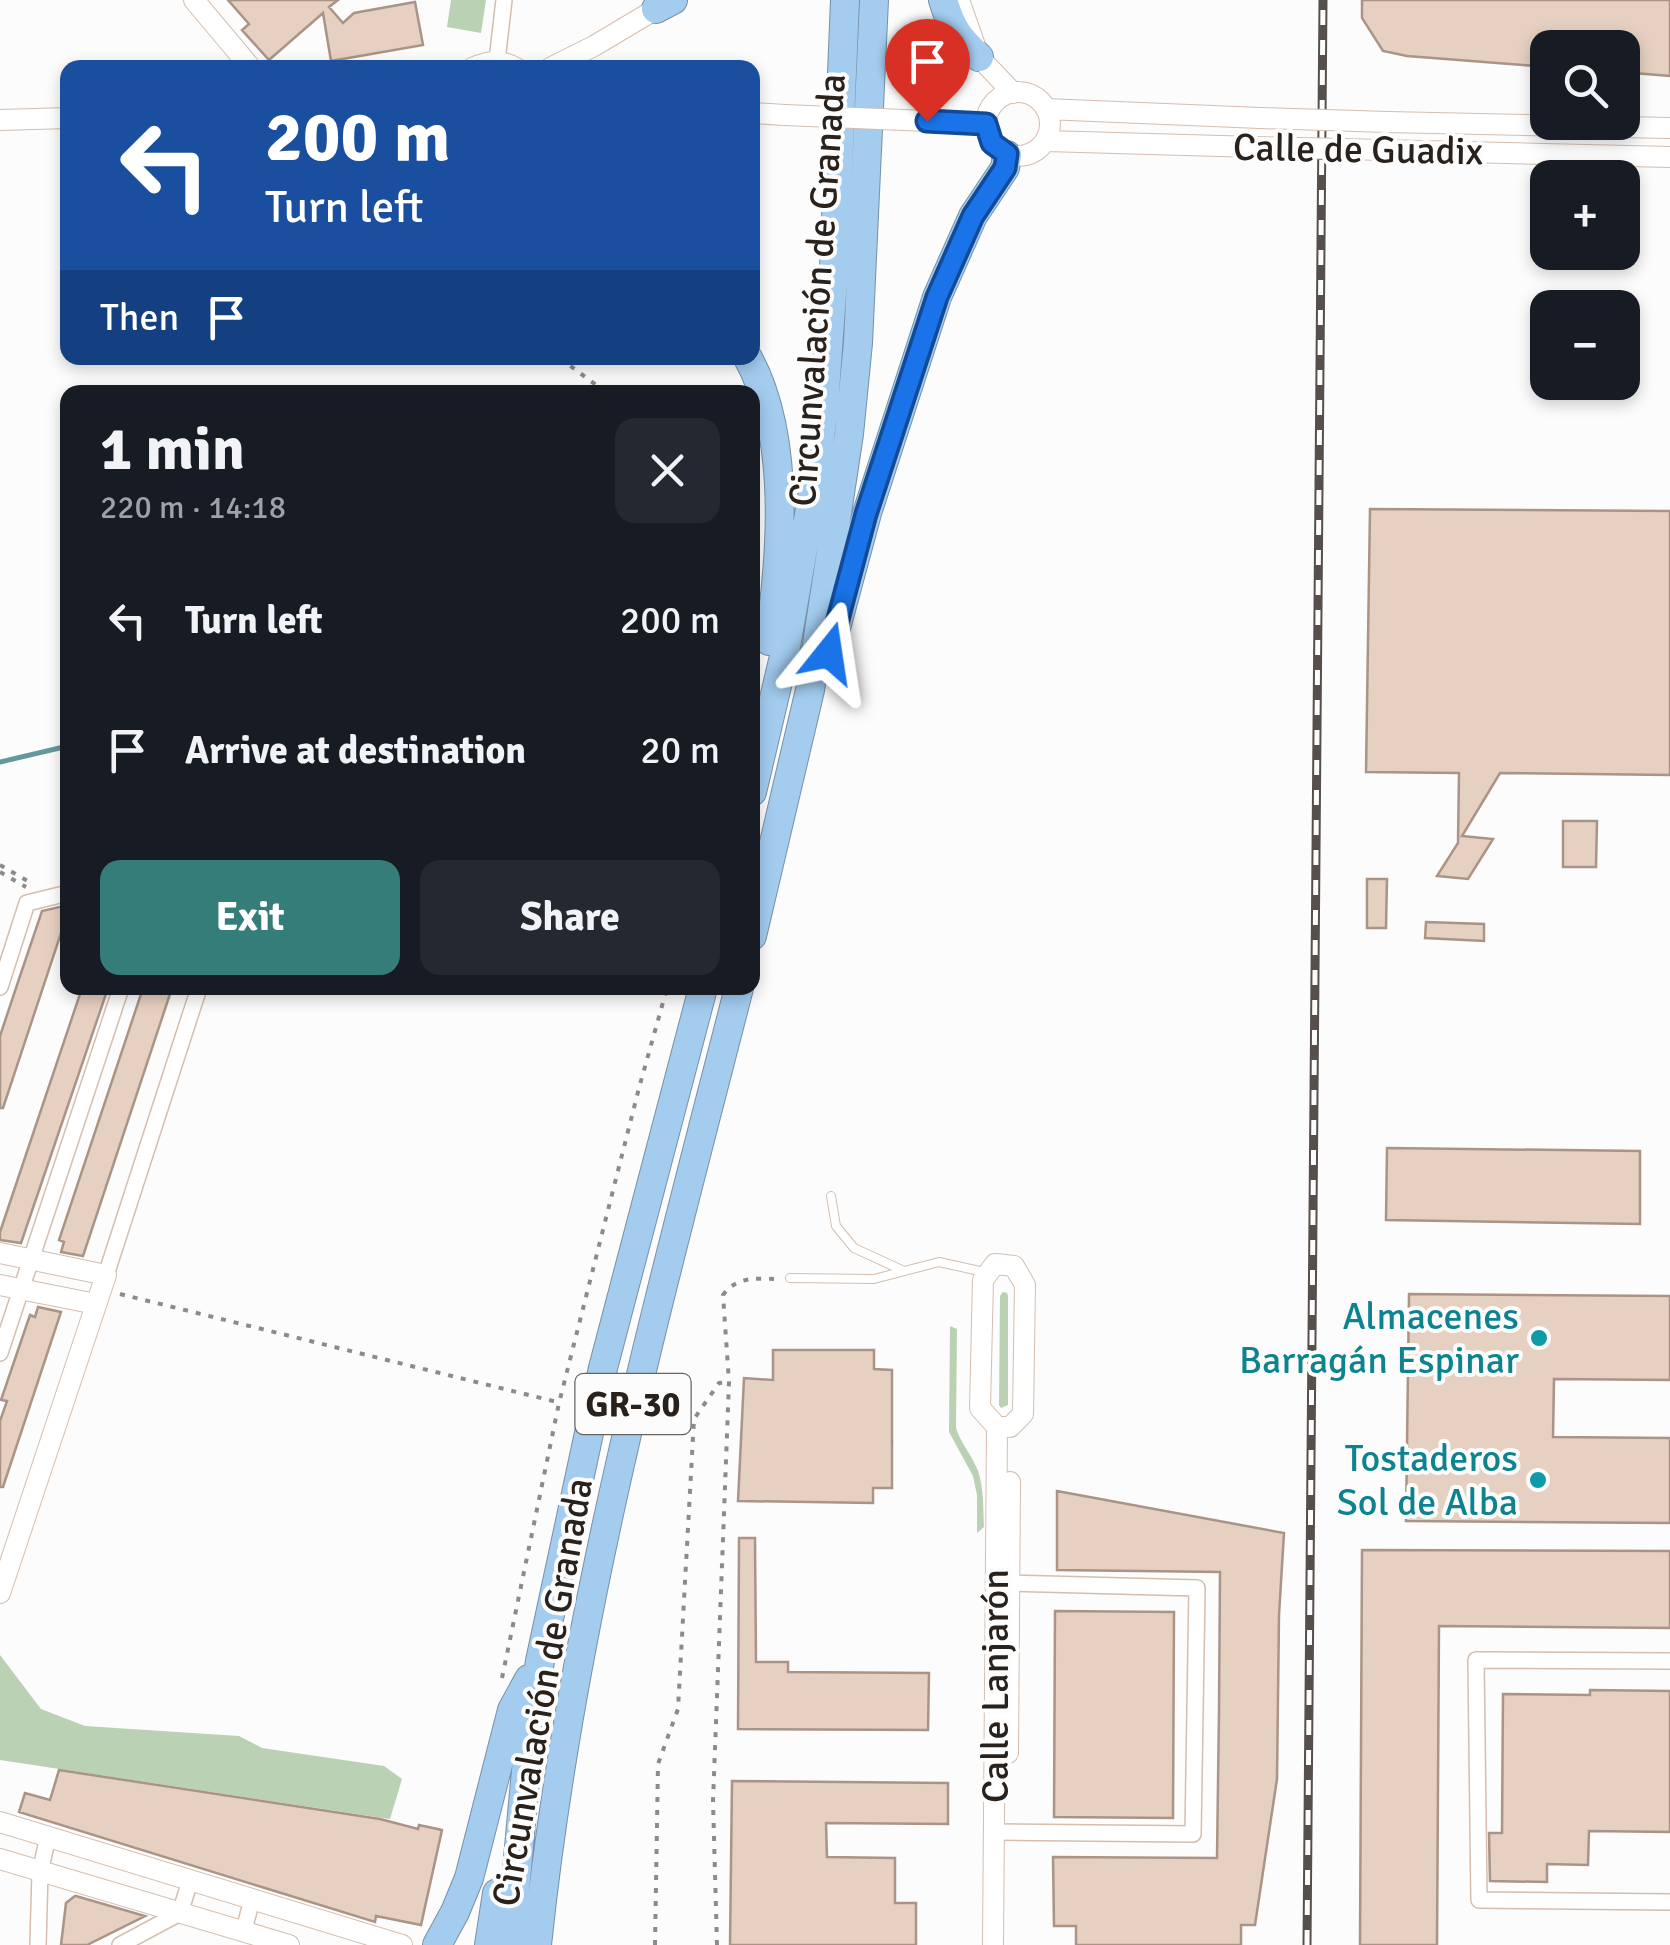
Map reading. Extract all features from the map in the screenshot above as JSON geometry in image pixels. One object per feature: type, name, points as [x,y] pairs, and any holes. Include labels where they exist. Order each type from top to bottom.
[{"type":"highway","name":"Circunvalación de Granada","points":[[760,758],[785,652],[824,406],[845,0]]},
{"type":"highway","name":"Circunvalación de Granada","points":[[760,902],[810,690],[844,471],[858,344],[874,0]]},
{"type":"highway","points":[[943,0],[952,28],[979,57]]},
{"type":"highway","points":[[810,690],[829,653],[866,514],[937,297],[973,216],[1005,168],[1007,154]]},
{"type":"highway","points":[[760,392],[778,464],[774,609],[760,685]]},
{"type":"highway","name":"Circunvalación de Granada","points":[[510,1945],[540,1661],[602,1368],[701,995]]},
{"type":"highway","name":"Circunvalación de Granada","points":[[537,1945],[550,1825],[581,1642],[626,1434],[737,995]]},
{"type":"highway","points":[[438,1945],[468,1878],[512,1710],[540,1661]]},
{"type":"highway","points":[[490,1945],[510,1802],[526,1766]]},
{"type":"highway","points":[[550,1825],[559,1864],[554,1945]]},
{"type":"street","points":[[194,0],[244,60]]},
{"type":"street","points":[[504,0],[506,60]]},
{"type":"street","points":[[959,0],[979,57],[1012,93]]},
{"type":"street","points":[[566,60],[664,3]]},
{"type":"street","points":[[1004,95],[1032,95],[1046,109],[1050,130],[1046,141],[1033,153],[1016,157],[992,143],[986,124],[990,107],[1004,95]]},
{"type":"street","name":"Calle de Guadix","points":[[1046,109],[1670,128]]},
{"type":"street","points":[[760,113],[986,124]]},
{"type":"street","points":[[0,120],[60,118]]},
{"type":"street","name":"Calle de Guadix","points":[[1046,141],[1670,157]]},
{"type":"street","points":[[0,987],[36,898],[60,894]]},
{"type":"street","points":[[0,1353],[119,995]]},
{"type":"street","points":[[3,1574],[198,995]]},
{"type":"street","points":[[0,1252],[32,1259],[101,1289]]},
{"type":"street","name":"Calle Lanjarón","points":[[993,1945],[1010,1583],[1003,1427],[980,1408],[983,1280],[995,1264],[1014,1266],[1024,1285],[1024,1414],[1003,1427]]},
{"type":"street","points":[[0,1285],[22,1289],[101,1289]]},
{"type":"street","name":"Calle Lanjarón","points":[[1003,1427],[1001,1832],[1007,1945]]},
{"type":"street","name":"Calle Lanjarón","points":[[1001,1832],[1192,1834],[1197,1588],[1010,1583]]},
{"type":"street","points":[[1670,1661],[1476,1660],[1479,1900],[1670,1902]]},
{"type":"street","points":[[0,1822],[402,1945]]},
{"type":"street","points":[[38,1945],[40,1872],[48,1837]]},
{"type":"street","points":[[0,1860],[290,1945]]},
{"type":"street","points":[[120,1945],[180,1913],[190,1881]]},
{"type":"street","points":[[243,1932],[252,1900]]},
{"type":"lane","points":[[831,1196],[836,1226],[854,1248],[904,1271]]},
{"type":"lane","points":[[790,1278],[874,1279],[939,1262],[988,1273]]},
{"type":"path","points":[[569,365],[596,385]]},
{"type":"path","points":[[0,868],[35,893],[36,898]]},
{"type":"path","points":[[0,868],[36,898]]},
{"type":"path","points":[[499,1693],[560,1403],[665,995]]},
{"type":"path","points":[[717,1945],[714,1801],[729,1382],[723,1295],[731,1284],[742,1280],[790,1278]]},
{"type":"path","points":[[101,1289],[560,1403]]},
{"type":"path","points":[[655,1945],[658,1764],[678,1709],[694,1420],[719,1384],[729,1382]]},
{"type":"green space","points":[[451,0],[486,0],[481,33],[447,27]]},
{"type":"green space","points":[[1003,1292],[1008,1296],[1008,1405],[1001,1408],[1000,1296]]},
{"type":"green space","points":[[950,1326],[957,1329],[956,1428],[978,1471],[982,1492],[984,1527],[977,1533],[973,1476],[949,1432]]},
{"type":"green space","points":[[0,1655],[41,1709],[85,1726],[239,1736],[262,1748],[384,1766],[402,1779],[390,1819],[0,1760]]},
{"type":"building","points":[[228,0],[338,0],[329,7],[343,23],[354,13],[415,2],[423,45],[331,60],[323,13],[269,60],[242,30],[249,24]]},
{"type":"building","points":[[1362,0],[1670,0],[1670,76],[1640,74],[1640,30],[1530,30],[1530,66],[1383,51],[1362,18]]},
{"type":"building","points":[[1370,509],[1670,511],[1670,775],[1500,773],[1462,836],[1493,839],[1468,879],[1437,876],[1458,843],[1459,773],[1366,772]]},
{"type":"building","points":[[1563,821],[1597,821],[1596,867],[1563,867]]},
{"type":"building","points":[[1367,879],[1387,879],[1386,928],[1367,928]]},
{"type":"building","points":[[60,907],[60,936],[0,1108],[0,1036],[42,911]]},
{"type":"building","points":[[1426,922],[1484,924],[1484,941],[1425,938]]},
{"type":"building","points":[[80,995],[106,995],[21,1243],[0,1240]]},
{"type":"building","points":[[141,995],[170,995],[83,1256],[61,1252],[64,1242],[59,1240]]},
{"type":"building","points":[[1387,1148],[1640,1151],[1640,1224],[1386,1220]]},
{"type":"building","points":[[1409,1294],[1670,1296],[1670,1380],[1554,1379],[1553,1437],[1670,1438],[1670,1523],[1406,1521]]},
{"type":"building","points":[[38,1307],[61,1312],[0,1487],[0,1421],[7,1401],[1,1400],[30,1315],[35,1317]]},
{"type":"building","points":[[773,1350],[874,1350],[874,1369],[892,1370],[892,1488],[873,1488],[873,1503],[738,1501],[744,1378],[773,1380]]},
{"type":"building","points":[[1057,1491],[1284,1533],[1277,1779],[1255,1925],[1241,1925],[1241,1945],[1076,1945],[1076,1926],[1054,1926],[1053,1857],[1217,1858],[1220,1572],[1057,1570]]},
{"type":"building","points":[[739,1538],[755,1538],[756,1662],[788,1662],[788,1672],[929,1673],[928,1730],[738,1729]]},
{"type":"building","points":[[1362,1550],[1670,1551],[1670,1628],[1439,1626],[1437,1945],[1360,1945]]},
{"type":"building","points":[[1055,1611],[1174,1612],[1173,1818],[1054,1817]]},
{"type":"building","points":[[1590,1690],[1670,1691],[1670,1832],[1589,1831],[1588,1865],[1547,1864],[1547,1882],[1490,1881],[1489,1833],[1502,1833],[1503,1694],[1590,1695]]},
{"type":"building","points":[[59,1770],[442,1830],[421,1925],[376,1916],[375,1922],[19,1812],[25,1793],[50,1800]]},
{"type":"building","points":[[732,1781],[948,1783],[948,1824],[826,1823],[827,1857],[895,1858],[895,1903],[916,1903],[916,1945],[730,1945]]},
{"type":"building","points":[[75,1896],[145,1916],[87,1945],[61,1945],[66,1903]]},
{"type":"waterway","points":[[0,762],[60,748]]},
{"type":"railway","points":[[1307,1945],[1323,0]]},
{"type":"place","name":"Almacenes Barragán Espinar","points":[[1539,1338]]},
{"type":"place","name":"Tostaderos Sol de Alba","points":[[1538,1480]]},
{"type":"route","points":[[829,653],[866,514],[937,297],[973,216],[1005,168],[1007,154],[992,143],[986,124],[927,121]]}]
